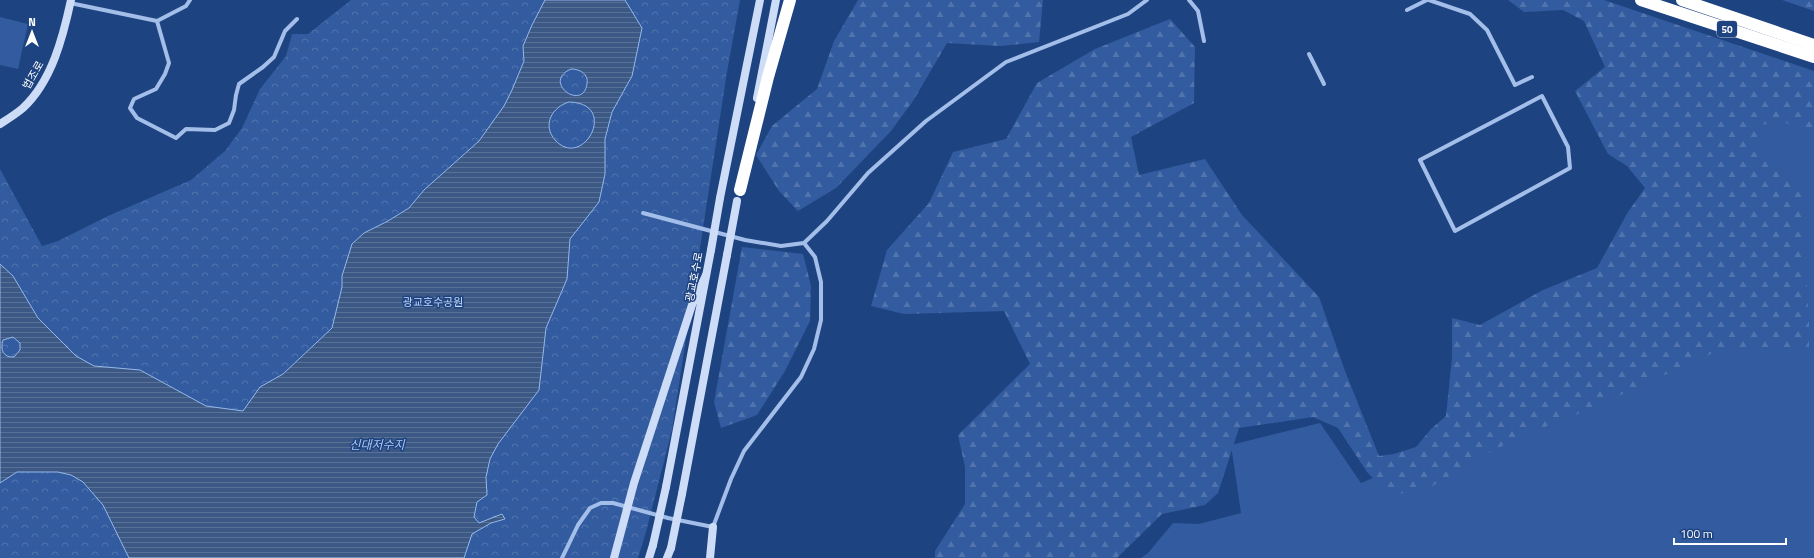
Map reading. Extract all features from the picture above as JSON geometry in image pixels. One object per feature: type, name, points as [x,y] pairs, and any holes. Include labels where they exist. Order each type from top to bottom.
[{"type":"highway","points":[[739,196],[768,77],[790,0]]},
{"type":"highway","name":"50","points":[[1641,0],[1814,57]]},
{"type":"highway","name":"50","points":[[1682,0],[1814,45]]},
{"type":"main road","name":"광교호수로","points":[[649,558],[666,487],[720,198],[760,0]]},
{"type":"main road","points":[[667,558],[671,548],[682,494],[776,0]]},
{"type":"main road","name":"법조로","points":[[0,124],[23,109],[33,97],[48,72],[61,43],[71,2]]},
{"type":"main road","points":[[614,558],[627,507],[692,305],[706,276]]},
{"type":"main road","points":[[710,558],[713,527]]},
{"type":"street","points":[[71,2],[157,21],[186,6],[190,0]]},
{"type":"street","points":[[643,213],[745,240],[781,246],[804,243],[828,222],[868,173],[926,121],[1006,62],[1128,14],[1147,0]]},
{"type":"street","points":[[1189,0],[1198,11],[1204,41]]},
{"type":"street","points":[[1407,10],[1428,0],[1470,14],[1487,30],[1515,85],[1532,76]]},
{"type":"street","points":[[157,21],[169,63],[165,74],[156,89],[134,99],[130,108],[137,118],[176,138],[186,129],[215,130],[229,123],[234,110],[239,84],[263,68],[274,57],[285,31],[297,19]]},
{"type":"street","points":[[1309,54],[1324,84]]},
{"type":"street","points":[[1542,96],[1568,147],[1570,168],[1455,231],[1420,160],[1542,96]]},
{"type":"street","points":[[562,558],[578,525],[590,508],[601,503],[613,503],[668,518],[713,527],[731,479],[744,451],[801,377],[814,349],[821,320],[821,282],[815,257],[804,243]]},
{"type":"green space","name":"광교호수공원","points":[[351,0],[740,0],[727,72],[672,430],[638,558],[0,558],[0,169],[42,246],[58,241],[108,216],[191,180],[225,151],[242,128],[260,89],[286,56],[292,34],[308,34]]},
{"type":"green space","points":[[858,0],[1043,0],[1039,42],[1001,46],[947,43],[913,101],[891,131],[836,188],[798,211],[779,191],[756,155],[772,126],[817,89],[834,41]]},
{"type":"green space","points":[[1508,0],[1604,0],[1814,71],[1814,133],[1786,123],[1755,125],[1761,153],[1778,168],[1802,194],[1809,323],[1809,352],[1756,351],[1726,347],[1585,411],[1517,438],[1467,465],[1431,487],[1390,496],[1367,472],[1338,428],[1313,417],[1239,428],[1218,493],[1205,505],[1162,514],[1117,558],[935,558],[935,551],[965,504],[965,467],[958,435],[1030,364],[1004,311],[904,314],[871,306],[887,250],[929,203],[953,152],[1006,139],[1037,83],[1095,49],[1170,19],[1195,47],[1194,103],[1131,137],[1139,175],[1205,159],[1242,215],[1319,297],[1345,371],[1379,456],[1394,454],[1416,447],[1431,429],[1446,416],[1452,357],[1452,318],[1480,325],[1543,290],[1597,268],[1628,212],[1645,188],[1627,166],[1608,154],[1575,91],[1605,67],[1584,21],[1563,10],[1524,12]]},
{"type":"green space","points":[[1782,0],[1814,0],[1814,11]]},
{"type":"green space","points":[[0,17],[28,24],[18,69],[0,65]]},
{"type":"green space","points":[[1814,88],[1814,558],[1141,558],[1148,553],[1173,523],[1199,524],[1241,513],[1231,445],[1320,423],[1361,483],[1422,457],[1736,131]]},
{"type":"green space","points":[[742,247],[803,254],[811,286],[810,321],[785,371],[757,415],[721,428],[714,402]]},
{"type":"water","name":"신대저수지","points":[[545,0],[625,0],[642,28],[632,76],[612,112],[605,139],[605,174],[599,202],[570,239],[567,279],[546,328],[539,390],[498,444],[490,459],[486,477],[487,495],[477,502],[474,517],[479,523],[502,514],[505,519],[491,523],[472,534],[464,558],[129,558],[103,505],[83,482],[71,475],[58,472],[17,472],[0,483],[0,264],[13,276],[38,318],[76,356],[94,366],[140,370],[206,406],[243,411],[260,387],[283,374],[332,328],[342,287],[342,276],[352,244],[364,233],[409,208],[424,190],[479,141],[504,106],[512,90],[524,61],[523,46]],"holes":[[[571,69],[581,71],[587,77],[587,84],[584,92],[579,95],[572,95],[566,92],[560,81],[563,75]],[[569,102],[584,105],[592,113],[594,123],[592,133],[585,142],[576,147],[566,147],[555,140],[549,128],[551,117],[563,104]],[[13,337],[20,343],[20,350],[14,357],[7,356],[3,352],[3,340]]]}]
